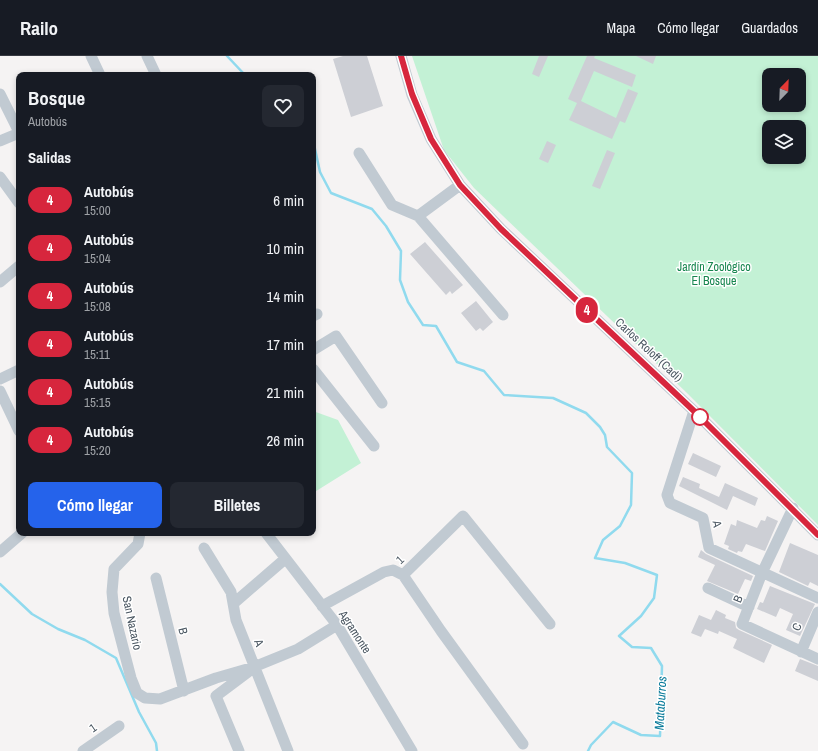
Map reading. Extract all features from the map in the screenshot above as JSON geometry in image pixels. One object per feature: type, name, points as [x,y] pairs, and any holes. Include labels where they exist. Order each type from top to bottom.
[{"type":"street","points":[[91,56],[99,72]]},
{"type":"street","points":[[146,56],[152,72]]},
{"type":"street","name":"Carlos Roloff (Cadí)","points":[[400,56],[412,94],[431,139],[460,185],[501,229],[694,411],[793,508],[818,535]]},
{"type":"street","points":[[0,94],[16,126]]},
{"type":"street","points":[[0,141],[16,133]]},
{"type":"street","points":[[359,153],[392,205],[418,216],[503,315]]},
{"type":"street","points":[[0,177],[16,199]]},
{"type":"street","points":[[418,216],[460,185]]},
{"type":"street","points":[[0,282],[16,269]]},
{"type":"street","points":[[316,348],[336,336],[382,403]]},
{"type":"street","points":[[0,379],[16,371]]},
{"type":"street","points":[[316,373],[374,446]]},
{"type":"street","points":[[0,390],[16,425]]},
{"type":"street","name":"A","points":[[694,411],[667,495],[670,503],[703,518],[709,548],[818,598]]},
{"type":"street","name":"B","points":[[793,508],[762,573],[742,624],[818,659]]},
{"type":"street","name":"1","points":[[322,606],[384,572],[393,570],[403,575],[463,516],[550,624]]},
{"type":"street","points":[[0,552],[19,536]]},
{"type":"street","name":"San Nazario","points":[[139,536],[138,544],[114,569],[112,592],[114,612],[136,693],[145,698],[160,699],[184,691]]},
{"type":"street","name":"Agramonte","points":[[268,536],[337,625],[412,751]]},
{"type":"street","name":"A","points":[[204,548],[225,579],[231,592],[236,620],[288,751]]},
{"type":"street","points":[[234,603],[285,559]]},
{"type":"street","points":[[403,575],[440,631],[523,744]]},
{"type":"street","name":"B","points":[[156,578],[184,691]]},
{"type":"street","points":[[708,588],[749,606]]},
{"type":"street","name":"C","points":[[800,652],[818,612]]},
{"type":"street","points":[[184,691],[216,678],[254,667],[298,649],[337,625]]},
{"type":"street","points":[[239,751],[216,696],[254,667]]},
{"type":"street","name":"1","points":[[83,751],[119,726]]},
{"type":"green space","name":"Jardín Zoológico El Bosque","points":[[412,56],[818,56],[818,525],[688,394],[474,188],[444,150]]},
{"type":"green space","points":[[316,412],[338,420],[361,463],[316,491]]},
{"type":"building","points":[[343,56],[367,56],[383,106],[351,117],[333,59]]},
{"type":"building","points":[[539,56],[548,56],[539,77],[532,74]]},
{"type":"building","points":[[587,56],[595,56],[594,58],[636,75],[632,87],[594,71],[581,101],[616,118],[628,89],[638,93],[625,123],[620,121],[612,139],[569,120],[577,103],[568,99]]},
{"type":"building","points":[[636,56],[656,56],[653,64]]},
{"type":"building","points":[[547,141],[556,145],[548,163],[539,159]]},
{"type":"building","points":[[607,150],[615,153],[600,189],[592,186]]},
{"type":"building","points":[[425,242],[463,285],[452,294],[450,291],[446,295],[410,254]]},
{"type":"building","points":[[476,301],[493,322],[483,331],[480,328],[476,331],[461,313]]},
{"type":"building","points":[[693,453],[721,466],[716,477],[688,464]]},
{"type":"building","points":[[683,477],[700,484],[699,488],[719,497],[725,483],[758,498],[755,506],[733,496],[727,510],[679,486]]},
{"type":"building","points":[[767,516],[778,521],[765,551],[746,544],[742,552],[738,551],[737,553],[728,549],[729,546],[724,544],[731,524],[736,526],[737,520],[757,528],[761,520],[765,521]]},
{"type":"building","points":[[790,543],[818,555],[818,586],[810,582],[808,586],[779,572]]},
{"type":"building","points":[[701,550],[706,554],[753,576],[751,581],[745,579],[738,594],[707,581],[715,565],[698,557]]},
{"type":"building","points":[[770,586],[815,604],[800,636],[786,630],[793,614],[780,608],[776,617],[757,609],[760,602],[763,603]]},
{"type":"building","points":[[716,610],[726,615],[725,618],[735,622],[736,628],[739,630],[772,645],[764,663],[733,648],[737,639],[719,631],[718,634],[705,629],[701,637],[691,633],[699,615],[711,620]]},
{"type":"building","points":[[800,659],[818,666],[818,681],[795,671]]},
{"type":"waterway","name":"Mataburros","points":[[227,56],[242,72]]},
{"type":"waterway","name":"Mataburros","points":[[316,154],[320,172],[331,193],[372,209],[386,226],[401,251],[400,280],[408,302],[423,325],[436,326],[457,362],[484,371],[504,395],[553,398],[586,413],[600,427],[605,435],[607,447],[632,473],[631,505],[620,526],[603,540],[595,558],[625,563],[657,575],[654,598],[641,616],[619,636],[632,647],[651,648],[662,666],[660,736],[641,735],[613,722],[591,745],[588,751]]},
{"type":"waterway","points":[[0,584],[32,614],[58,629],[85,640],[116,658],[139,712],[156,743],[157,751]]},
{"type":"bus line","name":"4","points":[[401,56],[412,94],[424,124],[431,139],[460,185],[501,229],[694,411],[793,508],[818,535]]}]
